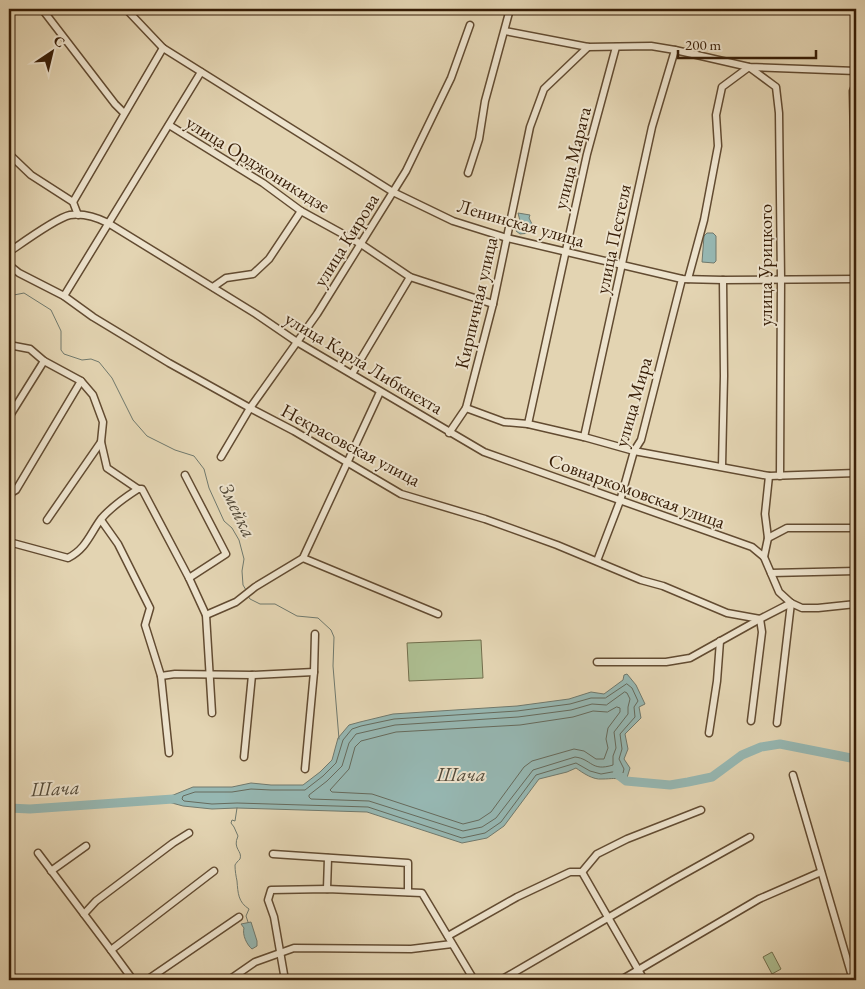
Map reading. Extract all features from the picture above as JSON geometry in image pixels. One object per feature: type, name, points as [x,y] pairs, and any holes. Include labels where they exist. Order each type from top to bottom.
[{"type":"street","points":[[42,9],[115,104],[124,112]]},
{"type":"street","name":"Ленинская улица","points":[[126,9],[163,48],[393,192],[453,221],[508,238],[685,279],[856,279]]},
{"type":"street","points":[[468,173],[479,139],[485,100],[510,9]]},
{"type":"street","name":"улица Кирова","points":[[221,457],[250,408],[297,342],[361,244],[410,164],[451,78],[470,24]]},
{"type":"street","points":[[505,31],[588,47],[651,46],[749,67],[856,71]]},
{"type":"street","name":"Кирпичная улица","points":[[466,408],[493,304],[530,127],[544,89],[588,47]]},
{"type":"street","name":"улица Марата","points":[[528,424],[587,154],[616,47]]},
{"type":"street","points":[[73,202],[163,48]]},
{"type":"street","name":"улица Пестеля","points":[[584,436],[652,127],[675,50]]},
{"type":"street","name":"улица Мира","points":[[597,561],[620,501],[634,450],[640,440],[685,279],[704,220],[718,146],[716,115],[722,87],[749,67]]},
{"type":"street","name":"улица Урицкого","points":[[749,67],[776,87],[779,113],[781,279],[780,476]]},
{"type":"street","points":[[64,296],[201,72]]},
{"type":"street","points":[[856,83],[853,91],[856,415]]},
{"type":"street","name":"улица Орджоникидзе","points":[[169,125],[263,183],[300,211],[361,244],[410,277],[493,304]]},
{"type":"street","points":[[9,154],[31,175],[73,202],[78,214],[68,215],[9,252]]},
{"type":"street","points":[[213,287],[226,278],[253,274],[269,260],[300,211]]},
{"type":"street","name":"улица Карла Либкнехта","points":[[78,214],[92,216],[108,223],[213,287],[297,342],[449,433],[466,408],[504,422],[528,424],[584,436],[634,450],[769,476],[856,473]]},
{"type":"street","name":"Некрасовская улица","points":[[9,265],[19,273],[64,296],[93,317],[401,494],[485,519],[597,561],[641,580],[664,586],[726,613],[760,619]]},
{"type":"street","points":[[352,374],[410,277]]},
{"type":"street","points":[[722,280],[724,376],[722,466]]},
{"type":"street","points":[[9,345],[30,349],[44,361],[82,380],[93,395],[103,422],[101,442],[107,468],[138,489],[142,489],[189,578],[206,615],[212,713]]},
{"type":"street","points":[[9,417],[44,361]]},
{"type":"street","points":[[9,494],[16,490],[82,380]]},
{"type":"street","points":[[206,615],[239,600],[255,587],[303,558],[380,392]]},
{"type":"street","name":"Совнаркомовская улица","points":[[449,433],[484,452],[752,547],[764,557]]},
{"type":"street","points":[[47,520],[101,442]]},
{"type":"street","points":[[184,475],[226,554],[189,578]]},
{"type":"street","points":[[769,476],[765,514],[768,538],[764,557],[780,592],[792,603],[802,608],[856,604]]},
{"type":"street","points":[[9,542],[68,558],[85,546],[101,520],[118,502],[138,489]]},
{"type":"street","points":[[101,520],[118,544],[150,608],[145,625],[161,676],[169,753]]},
{"type":"street","points":[[768,538],[787,528],[856,528]]},
{"type":"street","points":[[303,558],[438,614]]},
{"type":"street","points":[[771,573],[856,571]]},
{"type":"street","points":[[597,662],[666,662],[690,658],[792,603]]},
{"type":"street","points":[[777,723],[792,603]]},
{"type":"street","points":[[751,721],[762,632],[760,619]]},
{"type":"street","points":[[305,769],[314,672],[315,634]]},
{"type":"street","points":[[709,733],[720,641]]},
{"type":"street","points":[[161,676],[175,674],[314,672]]},
{"type":"street","points":[[244,757],[252,674]]},
{"type":"street","points":[[793,775],[852,980]]},
{"type":"street","points":[[582,872],[597,854],[627,839],[701,810]]},
{"type":"street","points":[[84,914],[96,901],[189,833]]},
{"type":"street","points":[[501,980],[750,837]]},
{"type":"street","points":[[51,871],[86,846]]},
{"type":"street","points":[[38,853],[132,979]]},
{"type":"street","points":[[273,854],[408,863],[408,892]]},
{"type":"street","points":[[327,889],[328,858]]},
{"type":"street","points":[[110,950],[214,871]]},
{"type":"street","points":[[448,936],[517,896],[570,872],[582,872]]},
{"type":"street","points":[[582,872],[644,980]]},
{"type":"street","points":[[621,980],[759,899],[821,872]]},
{"type":"street","points":[[285,980],[274,918],[268,900],[271,890],[327,889],[422,892],[474,980]]},
{"type":"street","points":[[147,980],[239,916]]},
{"type":"street","points":[[229,980],[255,962],[294,948],[411,949],[452,944]]},
{"type":"street","points":[[9,973],[15,980]]},
{"type":"street","points":[[123,980],[132,979]]},
{"type":"green space","points":[[481,640],[483,678],[409,681],[407,643]]},
{"type":"green space","points":[[772,952],[781,969],[772,974],[763,957]]},
{"type":"water","points":[[518,213],[530,215],[529,218],[532,224],[530,233],[520,234],[516,231],[520,221]]},
{"type":"water","points":[[707,233],[713,233],[716,236],[716,261],[714,263],[702,262],[704,236]]},
{"type":"water","name":"Шача","points":[[627,674],[636,685],[645,704],[639,707],[641,718],[625,734],[628,749],[624,759],[630,768],[626,781],[595,778],[576,768],[539,779],[504,826],[487,838],[462,843],[367,812],[212,809],[183,806],[161,800],[193,787],[232,787],[251,783],[303,785],[332,760],[338,738],[349,725],[360,722],[393,714],[517,706],[569,699],[591,692],[604,694],[623,680],[624,675]]},
{"type":"water","points":[[251,922],[257,941],[257,946],[252,949],[245,940],[244,928],[241,924]]},
{"type":"waterway","name":"Змейка","points":[[9,296],[24,293],[51,310],[61,331],[61,350],[64,354],[82,360],[91,359],[99,362],[112,378],[133,420],[147,436],[175,450],[194,456],[204,469],[209,488],[224,521],[232,528],[239,540],[244,559],[242,571],[243,585],[246,590]]},
{"type":"waterway","name":"Змейка","points":[[248,596],[260,604],[275,604],[297,616],[318,618],[331,630],[334,637],[333,666],[339,739]]},
{"type":"waterway","name":"Шача","points":[[617,774],[626,781],[670,785],[688,782],[712,777],[742,755],[761,747],[780,744],[856,759]]},
{"type":"waterway","name":"Шача","points":[[9,808],[30,809],[173,799]]},
{"type":"waterway","points":[[237,808],[235,821],[232,820],[231,823],[238,836],[236,844],[241,856],[235,865],[235,871],[239,897],[249,909],[246,916],[248,922]]}]
